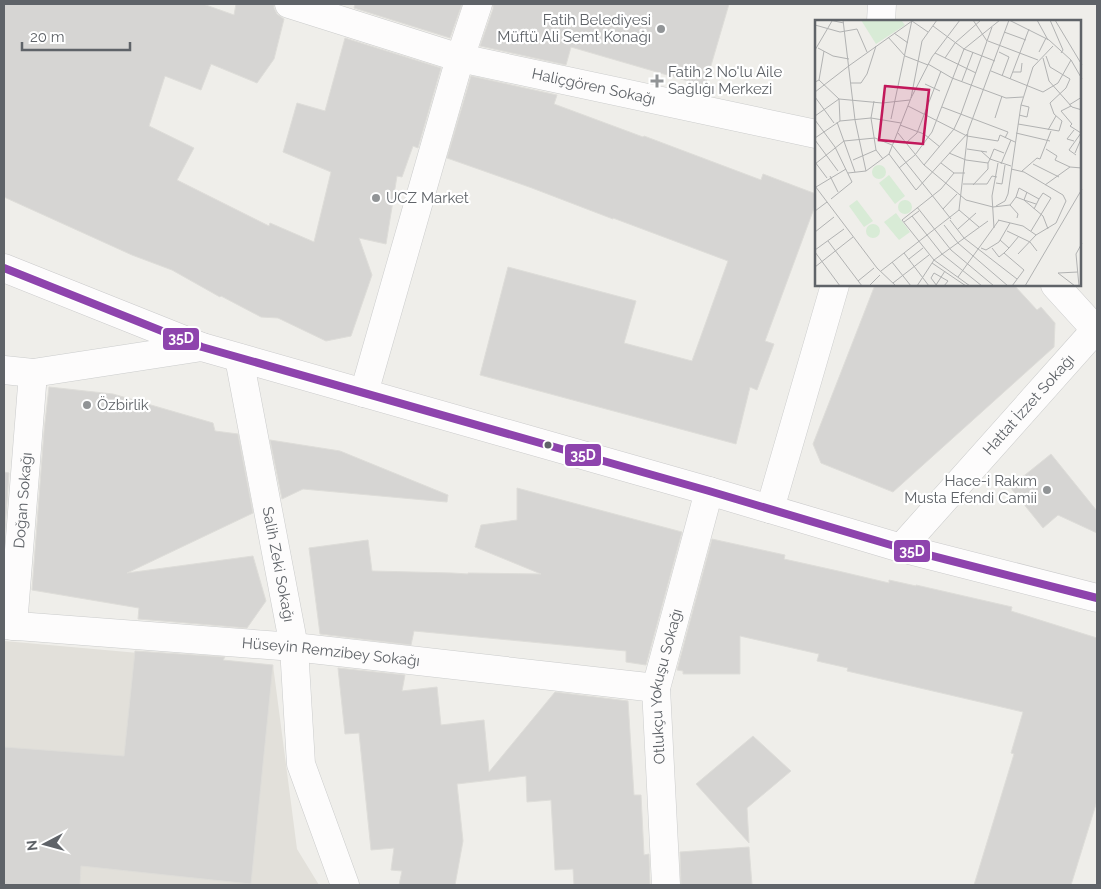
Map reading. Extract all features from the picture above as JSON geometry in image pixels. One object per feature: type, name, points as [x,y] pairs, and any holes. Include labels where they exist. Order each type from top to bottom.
[{"type":"street","name":"Haliçgören Sokağı","points":[[289,4],[460,58],[815,134]]},
{"type":"street","points":[[364,393],[460,58],[478,4]]},
{"type":"street","points":[[881,20],[882,4]]},
{"type":"street","points":[[4,268],[202,347],[709,491],[901,548],[1097,598]]},
{"type":"street","points":[[770,510],[835,286]]},
{"type":"street","points":[[1056,286],[1096,329]]},
{"type":"street","name":"Hattat İzzet Sokağı","points":[[901,548],[1096,329]]},
{"type":"street","points":[[4,370],[33,373],[202,347]]},
{"type":"street","name":"Salih Zeki Sokağı","points":[[240,358],[294,647],[301,764],[345,885]]},
{"type":"street","name":"Doğan Sokağı","points":[[8,625],[33,373]]},
{"type":"street","name":"Otlukçu Yokuşu Sokağı","points":[[666,885],[656,688],[709,491]]},
{"type":"street","name":"Hüseyin Remzibey Sokağı","points":[[8,625],[294,647],[656,688]]},
{"type":"shaded area","points":[[4,641],[273,665],[297,849],[319,885],[4,885]]},
{"type":"building","points":[[4,4],[203,4],[234,15],[236,4],[274,4],[277,14],[284,19],[274,59],[257,83],[211,64],[201,90],[165,76],[149,126],[194,148],[177,180],[269,226],[270,223],[314,242],[331,172],[283,152],[297,103],[325,111],[345,38],[441,68],[418,148],[413,146],[402,177],[397,176],[386,244],[359,238],[372,275],[351,336],[326,341],[278,318],[261,317],[172,270],[132,255],[4,197]]},
{"type":"building","points":[[355,4],[462,4],[450,38],[354,8]]},
{"type":"building","points":[[493,4],[729,4],[705,86],[571,47],[566,65],[480,46]]},
{"type":"building","points":[[471,76],[557,95],[554,104],[761,180],[763,174],[815,194],[815,206],[765,341],[774,344],[757,390],[750,387],[736,444],[480,375],[508,267],[636,301],[624,343],[692,361],[728,261],[447,158]]},
{"type":"building","points":[[875,286],[1015,286],[1037,310],[1041,307],[1055,323],[1054,347],[893,492],[821,463],[813,444]]},
{"type":"building","points":[[49,387],[113,394],[213,423],[215,431],[238,434],[253,513],[127,573],[253,556],[266,601],[247,628],[138,619],[139,608],[32,590]]},
{"type":"building","points":[[270,440],[340,451],[448,495],[447,502],[303,489],[282,499]]},
{"type":"building","name":"Hace-i Rakım Musta Efendi Camii","points":[[1051,454],[1097,511],[1097,533],[1058,515],[1043,528],[1010,487]]},
{"type":"building","points":[[4,472],[9,473],[4,545]]},
{"type":"building","points":[[517,488],[682,532],[646,665],[626,662],[626,651],[414,631],[411,645],[320,634],[309,548],[368,540],[372,571],[541,574],[475,547],[481,525],[517,520]]},
{"type":"building","points":[[712,539],[785,555],[784,559],[889,583],[889,580],[916,585],[1012,607],[1011,611],[1097,638],[1097,801],[1071,885],[974,885],[1014,754],[1011,753],[1023,712],[847,671],[848,668],[817,661],[819,654],[740,636],[740,674],[683,674],[683,671],[677,670]]},
{"type":"building","points":[[135,651],[225,657],[223,660],[273,665],[251,884],[81,866],[80,885],[4,885],[4,747],[124,756]]},
{"type":"building","points":[[338,668],[405,675],[402,691],[437,687],[441,725],[484,720],[489,772],[555,692],[628,701],[634,795],[641,795],[644,855],[649,854],[650,885],[574,885],[573,869],[555,870],[551,800],[527,802],[526,776],[457,784],[463,841],[455,885],[399,885],[402,871],[391,870],[394,848],[371,850],[359,733],[345,734]]},
{"type":"building","points":[[753,736],[791,771],[747,808],[749,843],[696,784]]},
{"type":"building","points":[[749,847],[752,885],[681,885],[680,852]]},
{"type":"transit line","name":"35D","points":[[4,268],[202,347],[709,491],[901,548],[1097,598]]},
{"type":"place","name":"Fatih Belediyesi Müftü Ali Semt Konağı","points":[[661,29]]},
{"type":"place","name":"Fatih 2 No'lu Aile Sağlığı Merkezi","points":[[657,81]]},
{"type":"place","name":"UCZ Market","points":[[376,198]]},
{"type":"place","name":"Özbirlik","points":[[87,405]]},
{"type":"place","name":"Hace-i Rakım Musta Efendi Camii","points":[[1047,490]]}]
